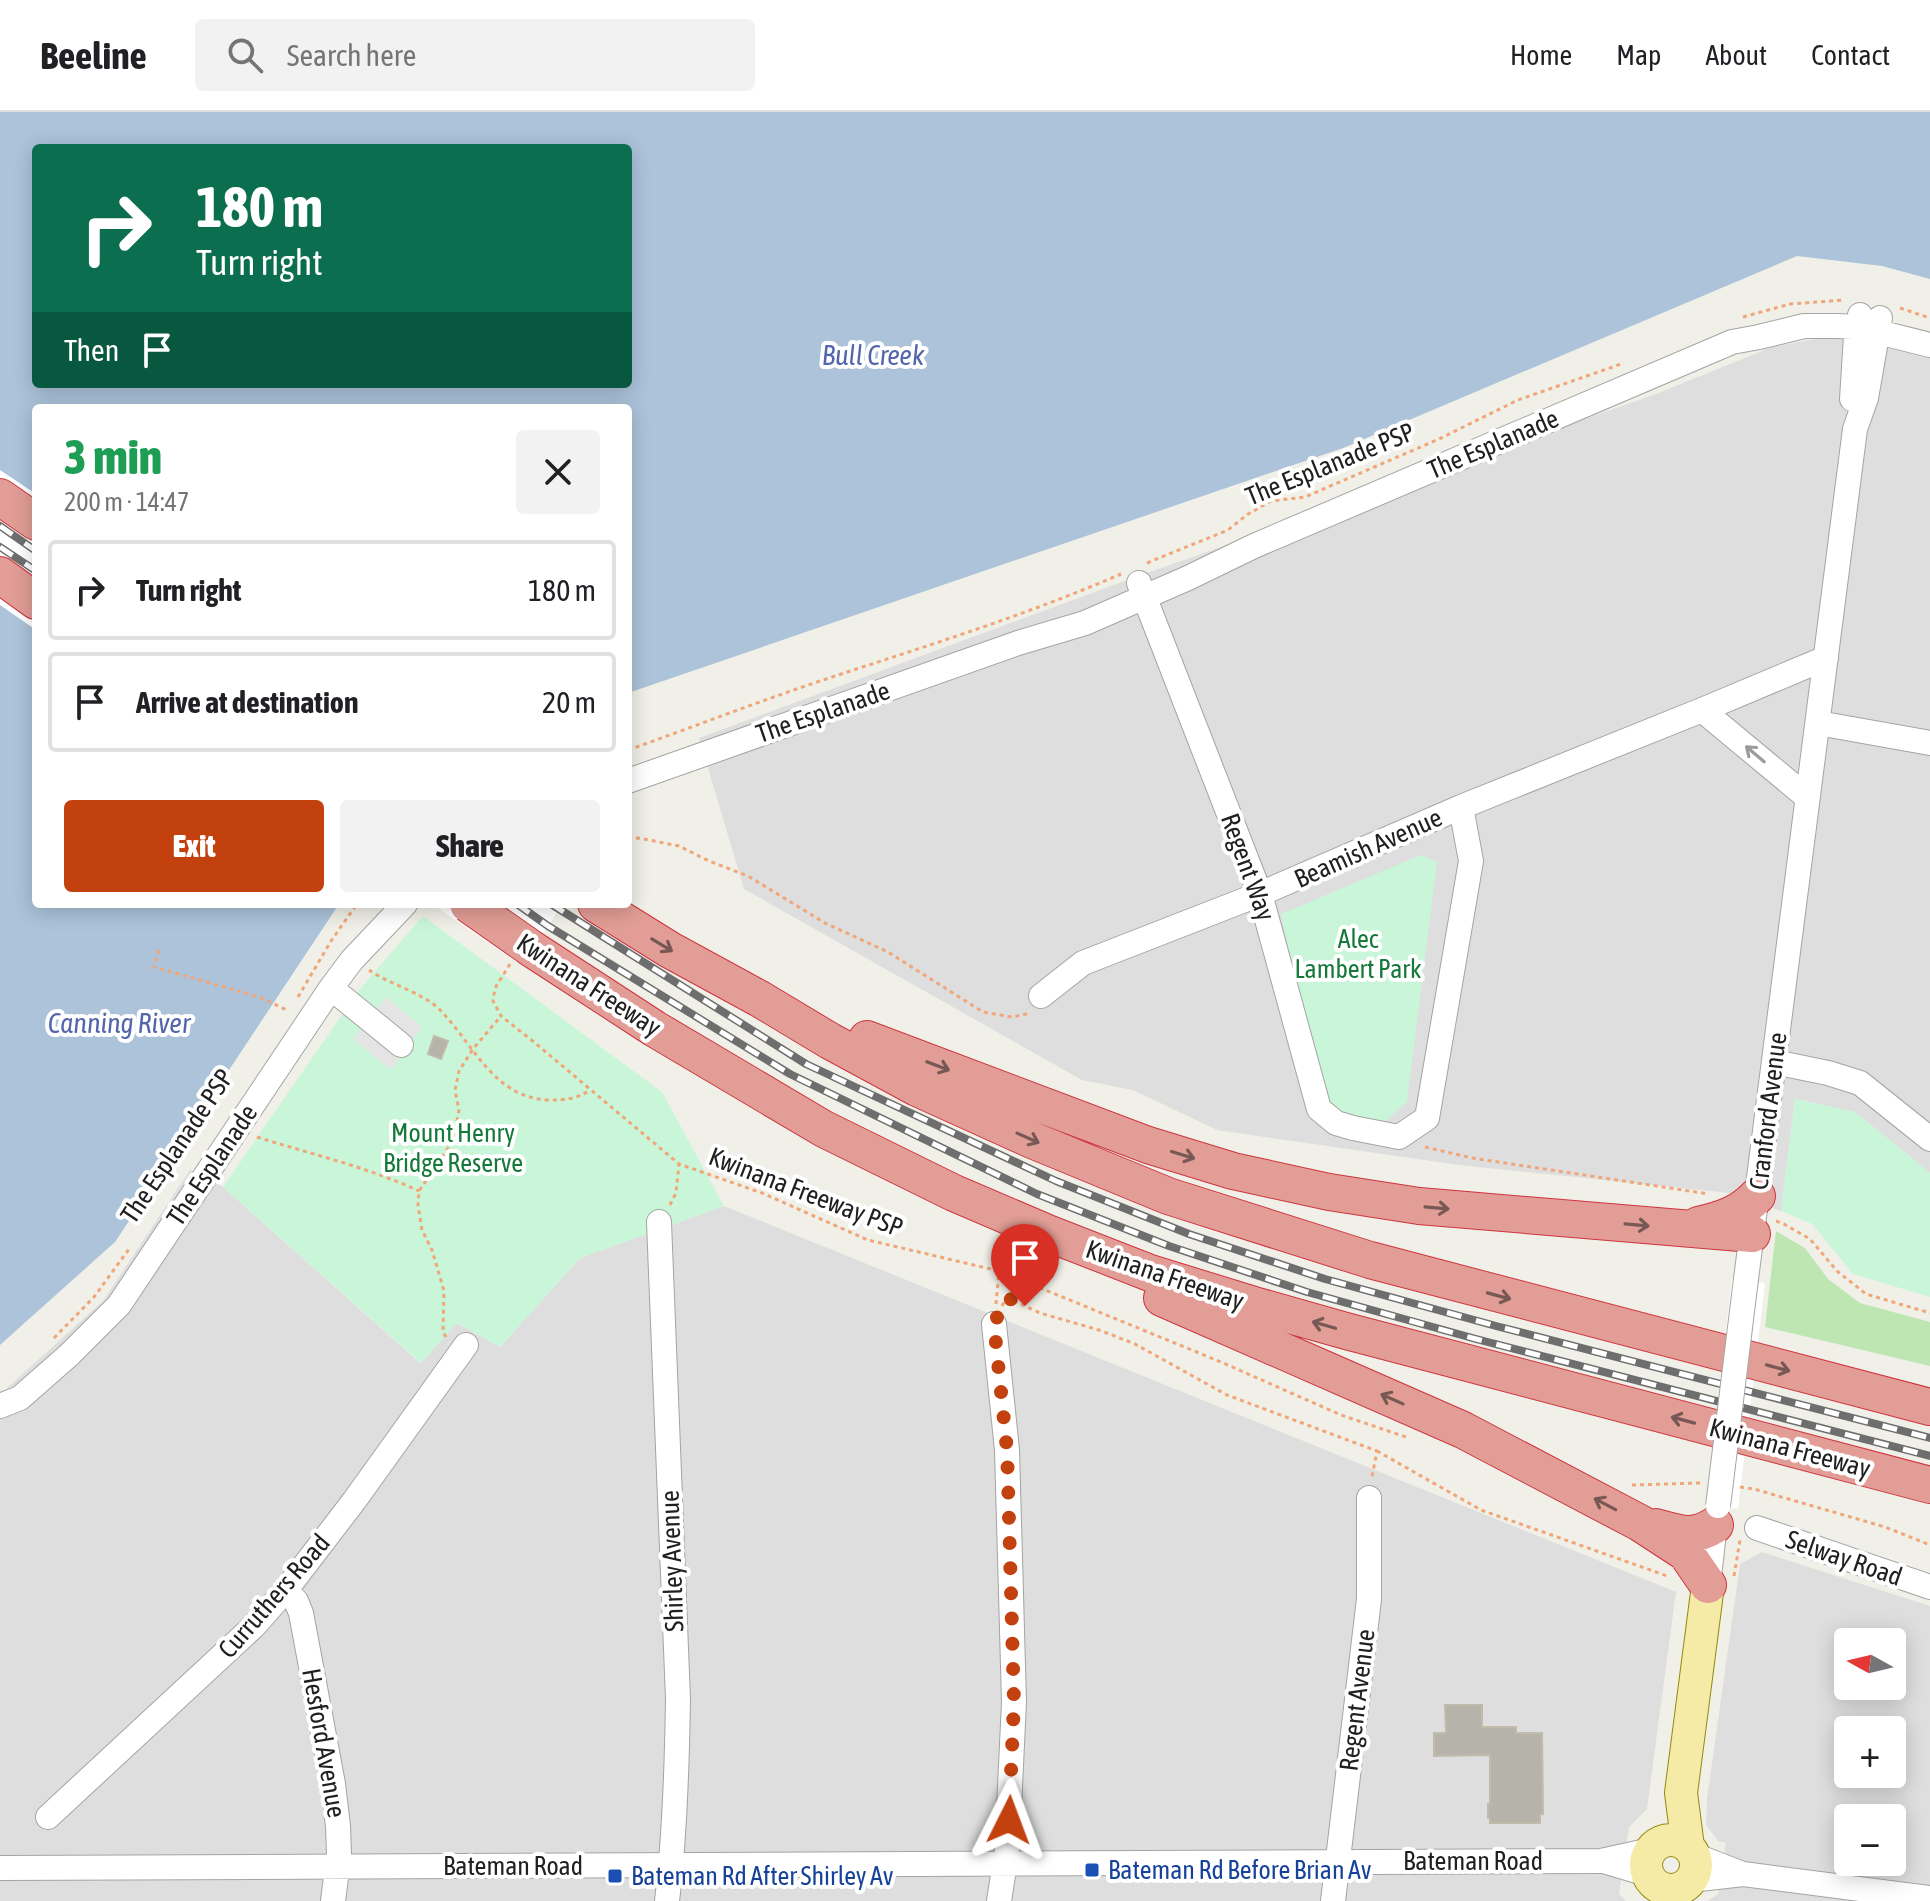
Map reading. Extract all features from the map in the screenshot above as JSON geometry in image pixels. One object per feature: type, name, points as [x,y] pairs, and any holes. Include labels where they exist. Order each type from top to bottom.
[{"type":"highway","points":[[0,497],[32,519]]},
{"type":"highway","points":[[0,575],[32,598]]},
{"type":"highway","name":"Kwinana Freeway","points":[[473,908],[532,955],[824,1129],[954,1193],[1050,1234],[1150,1273],[1254,1305],[1930,1485]]},
{"type":"highway","points":[[602,908],[670,950],[917,1088],[1168,1196],[1370,1260],[1930,1407]]},
{"type":"highway","points":[[532,955],[752,1105],[877,1174],[1463,1430],[1640,1523],[1686,1553],[1693,1583]]},
{"type":"highway","points":[[760,999],[1148,1145],[1233,1171],[1329,1192],[1419,1206],[1680,1229],[1752,1217]]},
{"type":"highway","points":[[1640,1523],[1679,1534],[1702,1534],[1714,1505]]},
{"type":"main road","name":"Cranford Avenue","points":[[1670,1872],[1681,1793],[1693,1583]]},
{"type":"street","points":[[1866,318],[1930,329]]},
{"type":"street","points":[[1866,318],[1930,345]]},
{"type":"street","name":"The Esplanade","points":[[632,780],[1018,643],[1080,606],[1139,579],[1254,546],[1734,330],[1759,337],[1804,326],[1866,318]]},
{"type":"street","name":"Cranford Avenue","points":[[1693,1583],[1714,1505],[1746,1279],[1855,429],[1866,398],[1866,318]]},
{"type":"street","name":"Regent Way","points":[[1139,579],[1260,894],[1319,1109],[1336,1123],[1399,1137]]},
{"type":"street","name":"Beamish Avenue","points":[[1041,996],[1083,963],[1260,894],[1461,807],[1826,658]]},
{"type":"street","points":[[1702,710],[1808,798]]},
{"type":"street","points":[[1818,723],[1930,743]]},
{"type":"street","points":[[1399,1137],[1427,1118],[1471,861],[1461,807]]},
{"type":"street","name":"The Esplanade","points":[[0,1406],[20,1398],[119,1305],[331,988],[352,960],[401,908]]},
{"type":"street","points":[[331,988],[401,1045]]},
{"type":"street","points":[[1774,1062],[1860,1083],[1930,1139]]},
{"type":"street","name":"Shirley Avenue","points":[[659,1222],[678,1699],[677,1776],[667,1901]]},
{"type":"street","points":[[994,1324],[1007,1450],[1014,1702],[1007,1850],[999,1901]]},
{"type":"street","name":"Curruthers Road","points":[[48,1817],[254,1626],[285,1591],[466,1345]]},
{"type":"street","name":"Regent Avenue","points":[[1333,1901],[1369,1599],[1369,1498]]},
{"type":"street","name":"Selway Road","points":[[1757,1528],[1930,1587]]},
{"type":"street","name":"Hesford Avenue","points":[[285,1591],[296,1601],[301,1613],[333,1784],[338,1826],[333,1901]]},
{"type":"street","name":"Bateman Road","points":[[0,1868],[1601,1861],[1670,1872],[1743,1874],[1930,1898]]},
{"type":"path","points":[[1734,330],[1790,304],[1841,299],[1866,318]]},
{"type":"path","name":"The Esplanade PSP","points":[[632,749],[1078,593],[1139,579],[1228,530],[1271,501],[1305,497],[1439,439],[1518,400],[1632,361]]},
{"type":"path","points":[[632,839],[679,846],[748,876],[825,923],[888,952],[983,1012],[1012,1017],[1032,1013],[1041,996]]},
{"type":"path","points":[[296,999],[354,908]]},
{"type":"path","points":[[159,950],[154,967],[259,997],[289,1011]]},
{"type":"path","points":[[466,1345],[448,1340],[443,1332],[444,1291],[432,1250],[422,1230],[419,1191],[453,1141],[459,1110],[455,1090],[459,1071],[501,1016],[493,1001],[495,988],[532,955]]},
{"type":"path","points":[[352,960],[438,1008],[500,1083],[515,1092],[535,1099],[563,1100],[579,1097],[591,1090]]},
{"type":"path","name":"Kwinana Freeway PSP","points":[[501,1016],[679,1164],[762,1193],[868,1240],[999,1271],[1341,1415],[1382,1428]]},
{"type":"path","points":[[239,1125],[257,1138],[389,1177],[419,1191]]},
{"type":"path","points":[[1399,1137],[1427,1148],[1472,1158],[1711,1194],[1719,1199],[1723,1211],[1784,1224],[1810,1239],[1837,1271],[1866,1294],[1930,1313]]},
{"type":"path","points":[[659,1222],[676,1193],[679,1164]]},
{"type":"path","name":"The Esplanade PSP","points":[[51,1341],[94,1297],[129,1249]]},
{"type":"path","points":[[994,1324],[999,1271]]},
{"type":"path","points":[[994,1324],[1005,1300],[1010,1299],[1040,1313],[1099,1330],[1135,1344],[1227,1395],[1377,1451],[1481,1510],[1693,1583]]},
{"type":"path","points":[[1369,1498],[1377,1451]]},
{"type":"path","points":[[1632,1485],[1693,1482],[1714,1505]]},
{"type":"path","points":[[1738,1487],[1839,1513],[1930,1545]]},
{"type":"shaded area","points":[[1821,338],[1870,339],[1930,354],[1930,1173],[1855,1112],[1795,1099],[1781,1211],[1730,1193],[1459,1165],[1217,1130],[1133,1090],[1082,1080],[744,889],[699,738],[1130,579],[1656,394],[1772,347]]},
{"type":"shaded area","points":[[386,997],[422,1027],[391,1070],[353,1039]]},
{"type":"shaded area","points":[[190,1170],[223,1187],[420,1363],[457,1323],[500,1347],[580,1258],[724,1206],[1676,1592],[1647,1809],[1629,1827],[1619,1894],[1626,1901],[0,1901],[0,1391],[6,1389],[103,1301]]},
{"type":"shaded area","points":[[1762,1552],[1930,1606],[1930,1901],[1708,1901],[1718,1894],[1726,1843],[1718,1841],[1706,1825],[1740,1564]]},
{"type":"green space","name":"Alec Lambert Park","points":[[1421,855],[1437,862],[1407,1102],[1383,1123],[1337,1111],[1318,1086],[1281,914]]},
{"type":"green space","name":"Mount Henry Bridge Reserve","points":[[423,916],[662,1092],[724,1206],[580,1258],[500,1347],[457,1323],[421,1363],[223,1187],[359,990]]},
{"type":"green space","points":[[1795,1099],[1855,1112],[1930,1173],[1930,1297],[1853,1274],[1812,1224],[1781,1211]]},
{"type":"green space","points":[[1776,1231],[1805,1248],[1828,1279],[1860,1303],[1930,1322],[1930,1366],[1765,1327]]},
{"type":"water","name":"Bull Creek","points":[[0,112],[1930,112],[1930,279],[1882,266],[1797,256],[1343,448],[632,692],[632,404],[32,404],[32,908],[336,908],[115,1242],[0,1345]]},
{"type":"pier","points":[[0,470],[32,491],[32,627],[0,605]]},
{"type":"pier","points":[[438,908],[560,908],[521,965]]},
{"type":"pier","points":[[1732,1278],[1765,1283],[1738,1509],[1706,1504]]},
{"type":"building","points":[[434,1036],[448,1041],[441,1059],[428,1054]]},
{"type":"building","points":[[1445,1705],[1482,1705],[1482,1727],[1516,1727],[1516,1733],[1542,1733],[1543,1814],[1540,1814],[1540,1823],[1490,1823],[1490,1755],[1434,1756],[1434,1733],[1446,1733]]},
{"type":"railway","points":[[0,526],[32,548]]},
{"type":"railway","points":[[0,547],[32,568]]},
{"type":"railway","points":[[523,908],[790,1074],[1037,1194],[1169,1246],[1307,1292],[1476,1339],[1930,1456]]},
{"type":"railway","points":[[557,908],[806,1064],[1056,1181],[1189,1234],[1325,1279],[1930,1438]]},
{"type":"place","name":"Bateman Rd Before Brian Av","points":[[1092,1870]]},
{"type":"place","name":"Bateman Rd After Shirley Av","points":[[615,1876]]},
{"type":"route","points":[[1009,1820],[1014,1702],[1008,1482],[994,1324],[1005,1300],[1025,1306]]},
{"type":"water label","name":"Canning River","points":[[119,1023]]}]
